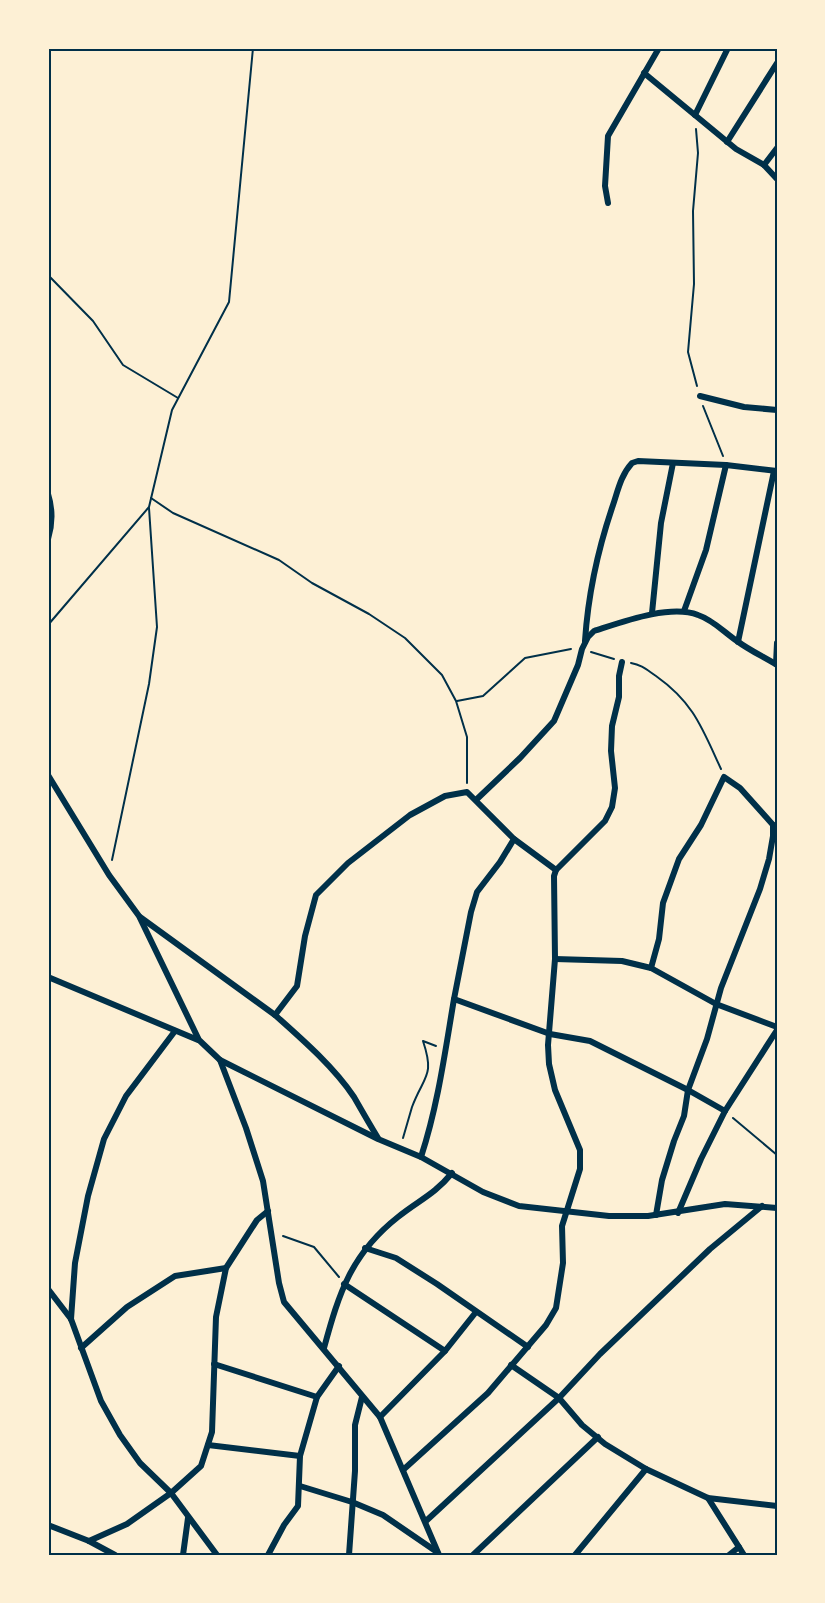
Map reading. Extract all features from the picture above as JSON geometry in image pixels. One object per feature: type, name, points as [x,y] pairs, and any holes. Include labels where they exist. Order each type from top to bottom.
[{"type":"street","points":[[608,202],[605,186],[608,136],[659,48]]},
{"type":"street","points":[[695,115],[728,48]]},
{"type":"street","points":[[727,142],[777,63]]},
{"type":"street","points":[[644,73],[727,142],[764,165],[777,179]]},
{"type":"street","points":[[764,165],[777,148]]},
{"type":"street","points":[[699,396],[744,407],[777,410]]},
{"type":"street","points":[[477,799],[554,721],[578,666],[591,585],[604,532],[623,474],[632,463],[639,461],[726,465],[775,471],[738,642]]},
{"type":"street","points":[[652,613],[661,524],[673,463]]},
{"type":"street","points":[[684,611],[706,550],[726,465]]},
{"type":"street","points":[[48,494],[52,511],[52,526],[48,539]]},
{"type":"street","points":[[583,646],[594,631],[652,613],[684,611],[713,623],[738,642],[776,664],[777,644]]},
{"type":"street","points":[[403,1470],[488,1394],[546,1325],[556,1308],[562,1263],[562,1226],[580,1169],[580,1150],[555,1090],[549,1064],[555,959],[554,888],[556,870],[605,821],[612,807],[615,788],[612,772],[612,726],[619,697],[622,662]]},
{"type":"street","points":[[48,775],[109,875],[139,916],[199,1040],[220,1060],[378,1139],[421,1157],[499,1200],[537,1209],[609,1216],[656,1215],[725,1204],[777,1209]]},
{"type":"street","points":[[651,968],[659,939],[663,903],[679,859],[700,825],[724,777],[740,788],[775,826],[769,859],[760,889],[716,1004],[707,1039],[688,1090],[684,1116],[662,1180],[656,1215]]},
{"type":"street","points":[[275,1015],[297,986],[305,936],[316,895],[348,863],[411,815],[445,796],[467,792],[477,799],[514,838],[556,870]]},
{"type":"street","points":[[421,1157],[432,1126],[471,912],[477,892],[500,862],[514,838]]},
{"type":"street","points":[[139,916],[275,1015],[335,1073],[353,1097],[378,1139]]},
{"type":"street","points":[[555,959],[622,962],[651,968],[716,1004],[777,1029],[725,1111],[678,1212]]},
{"type":"street","points":[[48,977],[199,1040]]},
{"type":"street","points":[[454,999],[550,1034],[590,1041],[725,1111]]},
{"type":"street","points":[[71,1319],[75,1263],[88,1196],[104,1139],[126,1096],[175,1031]]},
{"type":"street","points":[[220,1060],[263,1181],[284,1302],[380,1417],[426,1521],[438,1554]]},
{"type":"street","points":[[324,1348],[344,1284],[365,1248],[396,1219],[432,1195],[452,1173]]},
{"type":"street","points":[[426,1521],[560,1398],[600,1354],[710,1249],[762,1206]]},
{"type":"street","points":[[89,1540],[127,1524],[171,1493],[201,1466],[212,1432],[216,1317],[226,1268],[256,1220],[268,1211]]},
{"type":"street","points":[[365,1248],[396,1258],[528,1347]]},
{"type":"street","points":[[81,1348],[127,1307],[175,1276],[226,1268]]},
{"type":"street","points":[[344,1284],[445,1351]]},
{"type":"street","points":[[48,1289],[71,1319],[101,1401],[120,1435],[140,1463],[171,1493],[217,1555]]},
{"type":"street","points":[[380,1417],[445,1351],[476,1312]]},
{"type":"street","points":[[214,1364],[316,1397]]},
{"type":"street","points":[[511,1365],[560,1398],[582,1425],[605,1444],[646,1469],[708,1498],[777,1506]]},
{"type":"street","points":[[268,1555],[284,1525],[298,1506],[300,1456],[316,1397],[339,1366]]},
{"type":"street","points":[[349,1555],[355,1471],[355,1425],[362,1396]]},
{"type":"street","points":[[473,1555],[598,1437]]},
{"type":"street","points":[[208,1445],[300,1456]]},
{"type":"street","points":[[575,1555],[646,1469]]},
{"type":"street","points":[[300,1486],[352,1502],[383,1515],[438,1554]]},
{"type":"street","points":[[708,1498],[744,1555]]},
{"type":"street","points":[[183,1555],[188,1518]]},
{"type":"street","points":[[48,1525],[89,1540],[115,1555]]},
{"type":"street","points":[[729,1555],[739,1547]]},
{"type":"path","points":[[109,875],[149,684],[157,627],[149,507],[172,410],[229,302],[253,48]]},
{"type":"path","points":[[695,115],[698,153],[693,211],[694,284],[688,352],[699,396],[726,465]]},
{"type":"path","points":[[48,275],[93,321],[123,365],[178,398]]},
{"type":"path","points":[[151,498],[173,513],[279,560],[312,583],[369,614],[405,638],[442,675],[456,701],[467,737],[467,792]]},
{"type":"path","points":[[48,625],[149,507]]},
{"type":"path","points":[[456,701],[483,696],[525,658],[583,646],[622,662],[640,665],[685,700],[701,724],[724,777]]},
{"type":"path","points":[[401,1147],[413,1106],[427,1078],[430,1060],[423,1041],[445,1051]]},
{"type":"path","points":[[725,1111],[777,1155]]},
{"type":"path","points":[[271,1232],[314,1247],[344,1284]]}]
